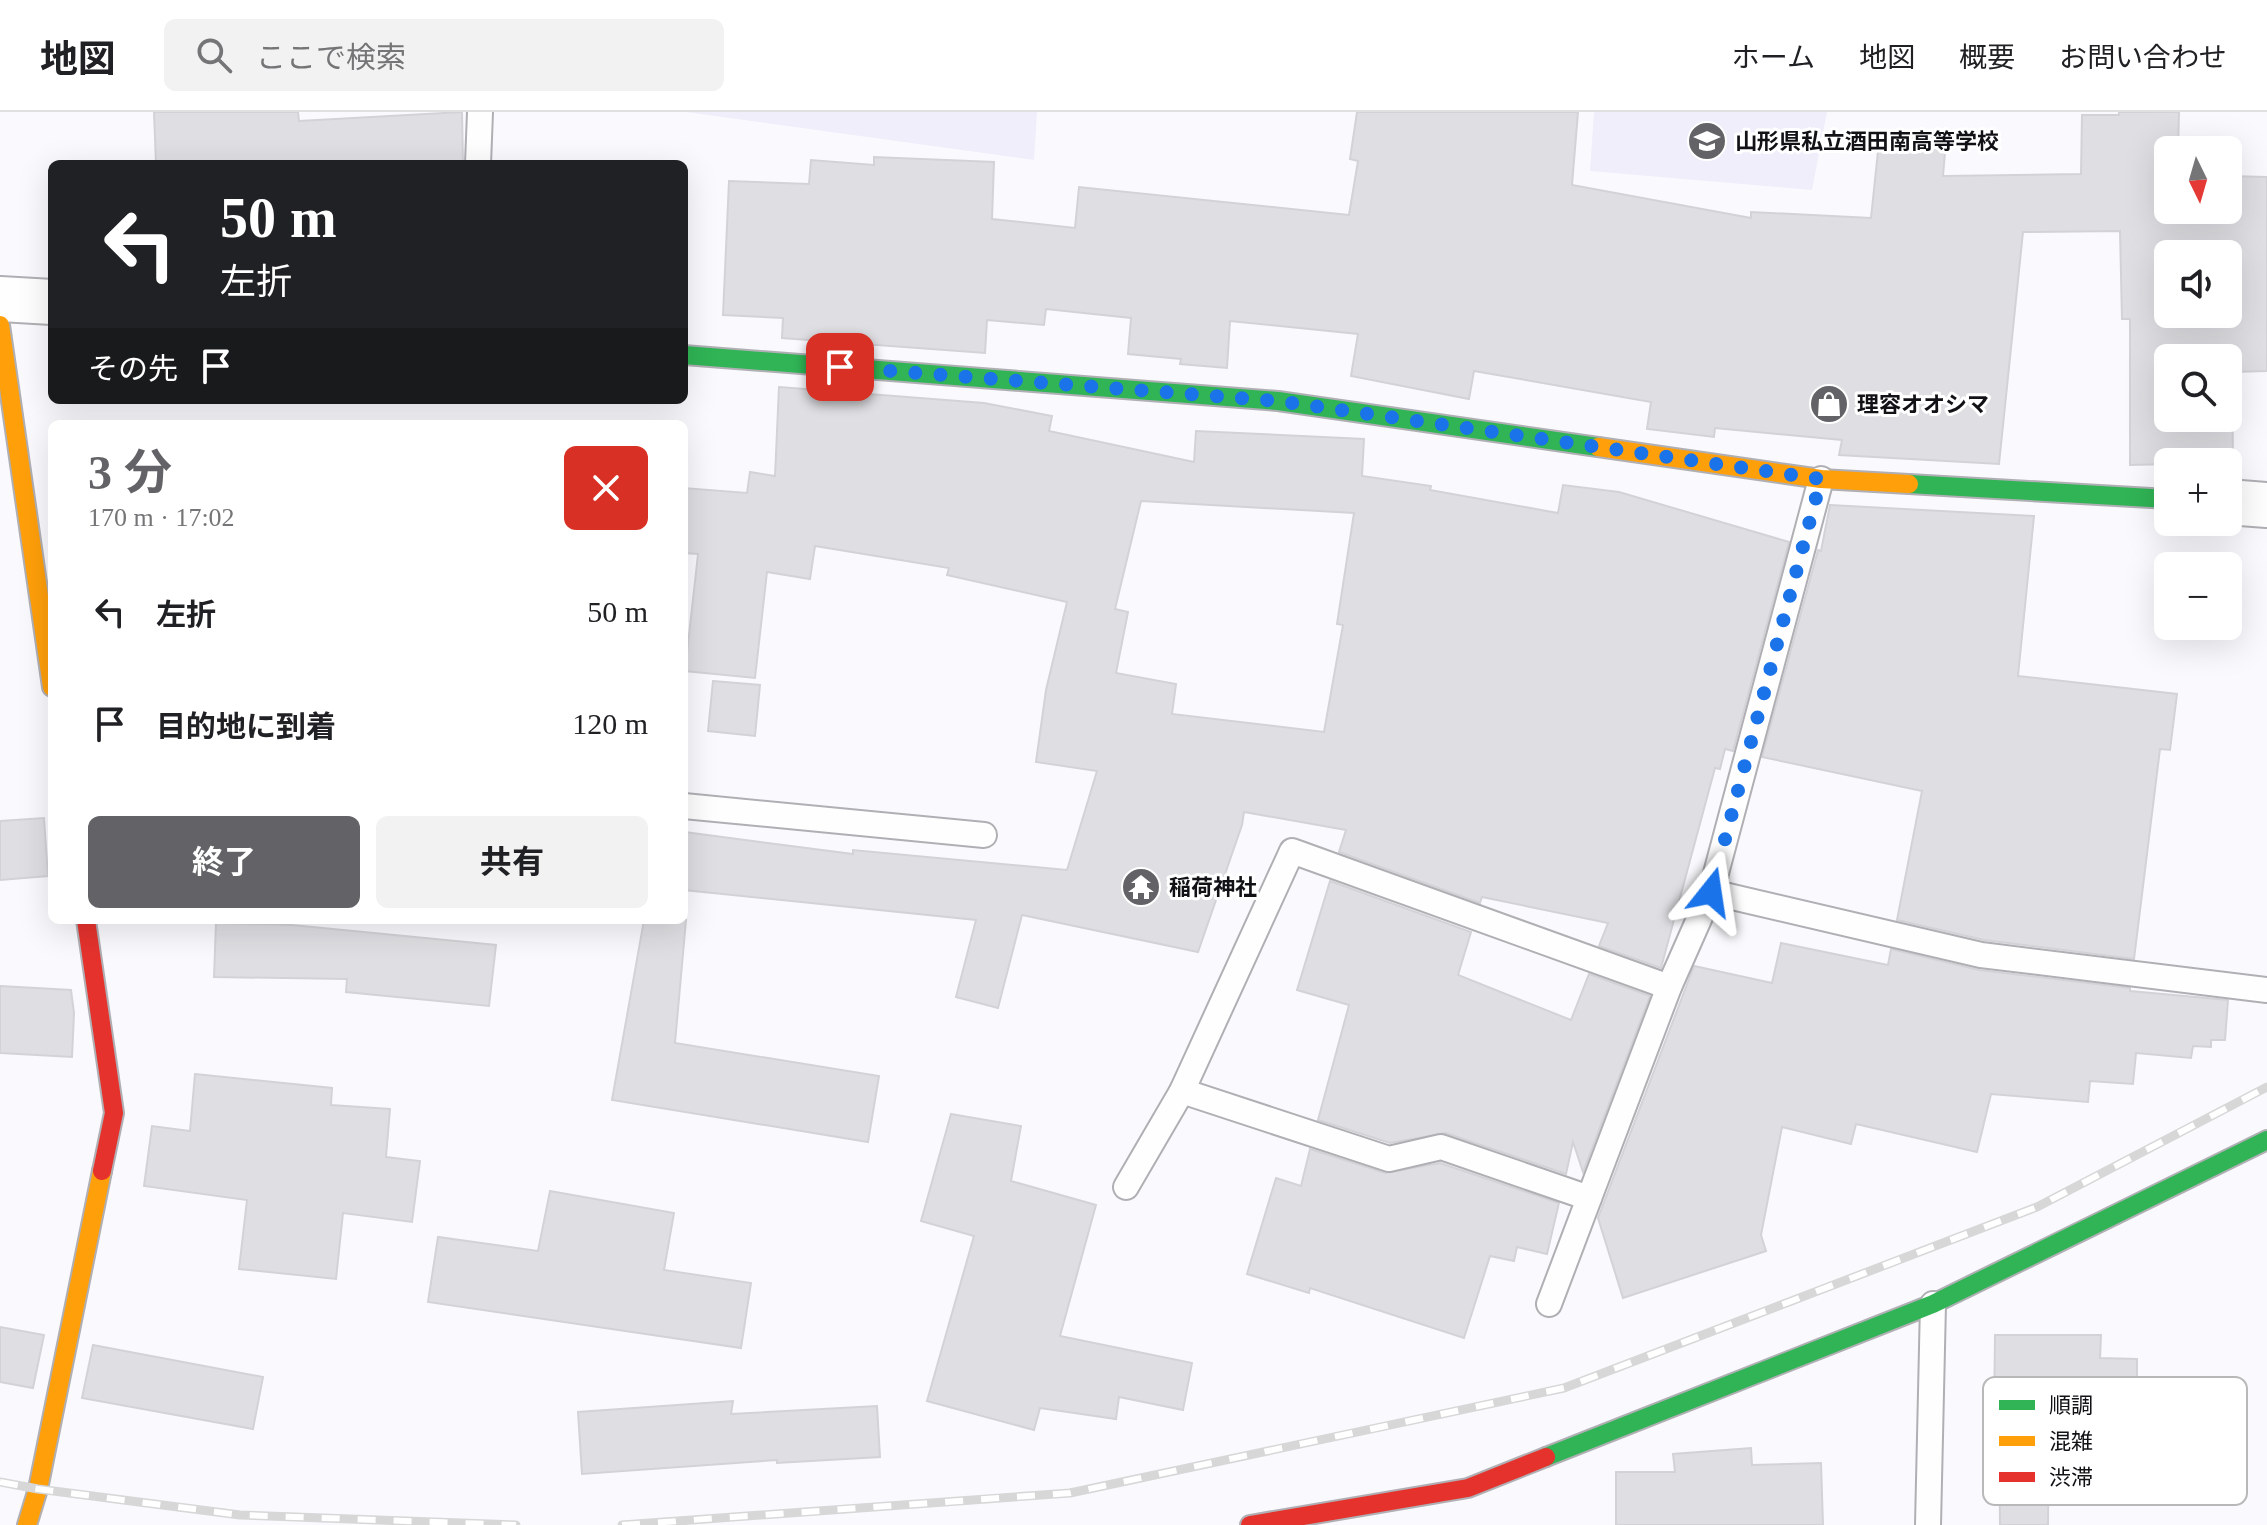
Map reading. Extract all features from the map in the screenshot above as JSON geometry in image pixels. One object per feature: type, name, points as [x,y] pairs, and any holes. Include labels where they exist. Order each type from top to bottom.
[{"type":"street","points":[[0,299],[48,302]]},
{"type":"street","points":[[0,325],[48,659]]},
{"type":"street","points":[[688,355],[1278,401],[1821,479],[2154,498]]},
{"type":"street","points":[[2242,503],[2267,505]]},
{"type":"street","points":[[27,1525],[38,1489],[114,1113],[87,924]]},
{"type":"street","points":[[1250,1525],[1387,1514],[1468,1488],[1933,1304],[2267,1140]]},
{"type":"lane","points":[[478,160],[480,112]]},
{"type":"lane","points":[[1549,1304],[1669,987],[1711,892],[1821,479]]},
{"type":"lane","points":[[688,806],[984,835]]},
{"type":"lane","points":[[1126,1187],[1182,1091],[1292,851],[1669,987]]},
{"type":"lane","points":[[1711,892],[1981,955],[2267,990]]},
{"type":"lane","points":[[1182,1091],[1389,1159],[1441,1147],[1589,1198]]},
{"type":"lane","points":[[1928,1525],[1933,1304]]},
{"type":"shaded area","points":[[686,112],[1037,112],[1034,160]]},
{"type":"shaded area","name":"山形県私立酒田南高等学校","points":[[1594,112],[1827,112],[1812,190],[1590,171]]},
{"type":"building","points":[[154,112],[298,112],[299,121],[462,112],[463,160],[156,160]]},
{"type":"building","points":[[1357,112],[1578,112],[1572,185],[1751,218],[1751,212],[1871,218],[1880,132],[1946,140],[1943,176],[2081,174],[2082,115],[2179,112],[2178,136],[2154,136],[2154,224],[2242,224],[2242,176],[2267,177],[2267,371],[2242,372],[2242,344],[2154,344],[2154,432],[2233,432],[2233,448],[2154,448],[2154,464],[2130,465],[2130,319],[2122,319],[2120,231],[2023,232],[1999,464],[1839,455],[1842,440],[1715,428],[1714,437],[1647,429],[1651,402],[1474,371],[1469,399],[1351,376],[1358,334],[1230,321],[1227,368],[1180,364],[1181,359],[1128,354],[1131,318],[1046,309],[1044,325],[987,320],[985,353],[782,338],[783,318],[723,315],[729,181],[809,184],[811,160],[874,165],[874,157],[994,162],[992,219],[1075,228],[1079,187],[1349,215],[1358,161],[1350,159]]},
{"type":"building","points":[[779,387],[984,403],[1052,416],[1049,431],[1194,462],[1196,431],[1364,439],[1362,476],[1431,486],[1430,490],[1558,513],[1563,485],[1619,492],[1789,542],[1733,751],[1725,749],[1720,769],[1715,768],[1661,968],[1599,946],[1608,923],[1482,897],[1480,903],[1339,852],[1346,830],[1244,812],[1198,952],[1022,915],[998,1008],[956,997],[976,920],[688,890],[688,833],[853,854],[853,850],[1067,870],[1097,771],[1036,762],[1046,690],[1067,602],[947,575],[949,568],[815,546],[810,579],[767,572],[755,678],[688,671],[698,554],[688,553],[688,488],[747,493],[750,472],[775,476]],"holes":[[[1141,501],[1354,513],[1337,624],[1343,625],[1324,732],[1172,714],[1176,684],[1116,673],[1128,612],[1115,609]]]},
{"type":"building","points":[[1830,505],[2034,516],[2018,676],[2177,694],[2170,750],[2160,749],[2134,959],[1984,940],[1897,920],[1922,791],[1762,757],[1818,550],[1821,551]]},
{"type":"building","points":[[713,681],[760,685],[755,736],[708,731]]},
{"type":"building","points":[[44,818],[48,876],[0,880],[0,821]]},
{"type":"building","points":[[1330,881],[1471,932],[1458,975],[1571,1020],[1589,974],[1650,996],[1583,1172],[1573,1142],[1566,1174],[1446,1133],[1390,1143],[1318,1120],[1349,1005],[1297,990]]},
{"type":"building","points":[[216,924],[292,925],[496,945],[489,1006],[346,992],[347,979],[214,977]]},
{"type":"building","points":[[643,924],[686,924],[675,1043],[879,1076],[868,1142],[612,1100]]},
{"type":"building","points":[[1781,943],[1888,965],[1891,949],[1979,970],[2130,988],[2130,991],[2228,1000],[2225,1040],[2211,1040],[2211,1047],[2193,1046],[2191,1058],[2136,1053],[2133,1084],[2090,1081],[2088,1102],[1991,1094],[1977,1152],[1856,1124],[1851,1144],[1782,1127],[1761,1235],[1766,1251],[1623,1298],[1598,1218],[1694,966],[1772,983]]},
{"type":"building","points":[[0,986],[71,990],[74,1013],[72,1057],[0,1053]]},
{"type":"building","points":[[195,1074],[332,1088],[331,1105],[390,1109],[386,1157],[420,1161],[412,1222],[343,1213],[336,1279],[239,1269],[247,1200],[144,1186],[152,1126],[190,1131]]},
{"type":"building","points":[[951,1114],[1021,1126],[1011,1181],[1096,1205],[1060,1336],[1192,1363],[1183,1410],[1119,1397],[1116,1419],[1040,1408],[1034,1430],[927,1401],[974,1236],[921,1221]]},
{"type":"building","points":[[1310,1149],[1385,1173],[1440,1163],[1559,1203],[1547,1254],[1517,1247],[1514,1261],[1490,1256],[1464,1338],[1310,1288],[1309,1293],[1247,1274],[1276,1178],[1301,1186]]},
{"type":"building","points":[[550,1191],[674,1213],[664,1270],[751,1283],[741,1348],[428,1302],[438,1237],[538,1251]]},
{"type":"building","points":[[0,1327],[44,1335],[33,1388],[0,1382]]},
{"type":"building","points":[[1995,1335],[2101,1335],[2100,1358],[2137,1359],[2137,1377],[1994,1377]]},
{"type":"building","points":[[93,1345],[263,1377],[253,1429],[82,1398]]},
{"type":"building","points":[[733,1401],[731,1414],[877,1406],[880,1457],[777,1463],[777,1460],[582,1474],[578,1412]]},
{"type":"building","points":[[1751,1448],[1752,1465],[1821,1463],[1823,1525],[1616,1525],[1616,1472],[1675,1472],[1673,1454]]},
{"type":"building","points":[[2000,1505],[2048,1505],[2048,1525],[2000,1525]]},
{"type":"railway","points":[[622,1525],[1070,1493],[1564,1388],[2037,1207],[2267,1087]]},
{"type":"railway","points":[[0,1482],[240,1515],[516,1525]]},
{"type":"traffic: fast","points":[[688,355],[1278,401],[1598,447]]},
{"type":"traffic: fast","points":[[1909,484],[2154,498]]},
{"type":"traffic: fast","points":[[1546,1457],[1933,1304],[2267,1140]]},
{"type":"traffic: slow","points":[[0,325],[48,659]]},
{"type":"traffic: slow","points":[[1598,447],[1821,479],[1909,484]]},
{"type":"traffic: slow","points":[[27,1525],[38,1489],[102,1171]]},
{"type":"traffic: jam","points":[[87,924],[114,1113],[102,1171]]},
{"type":"traffic: jam","points":[[1250,1525],[1468,1488],[1546,1457]]},
{"type":"place","name":"山形県私立酒田南高等学校","points":[[1707,141]]},
{"type":"place","name":"理容オオシマ","points":[[1829,404]]},
{"type":"place","name":"稲荷神社","points":[[1141,887]]},
{"type":"route","points":[[840,367],[1278,401],[1821,479],[1711,892]]}]
